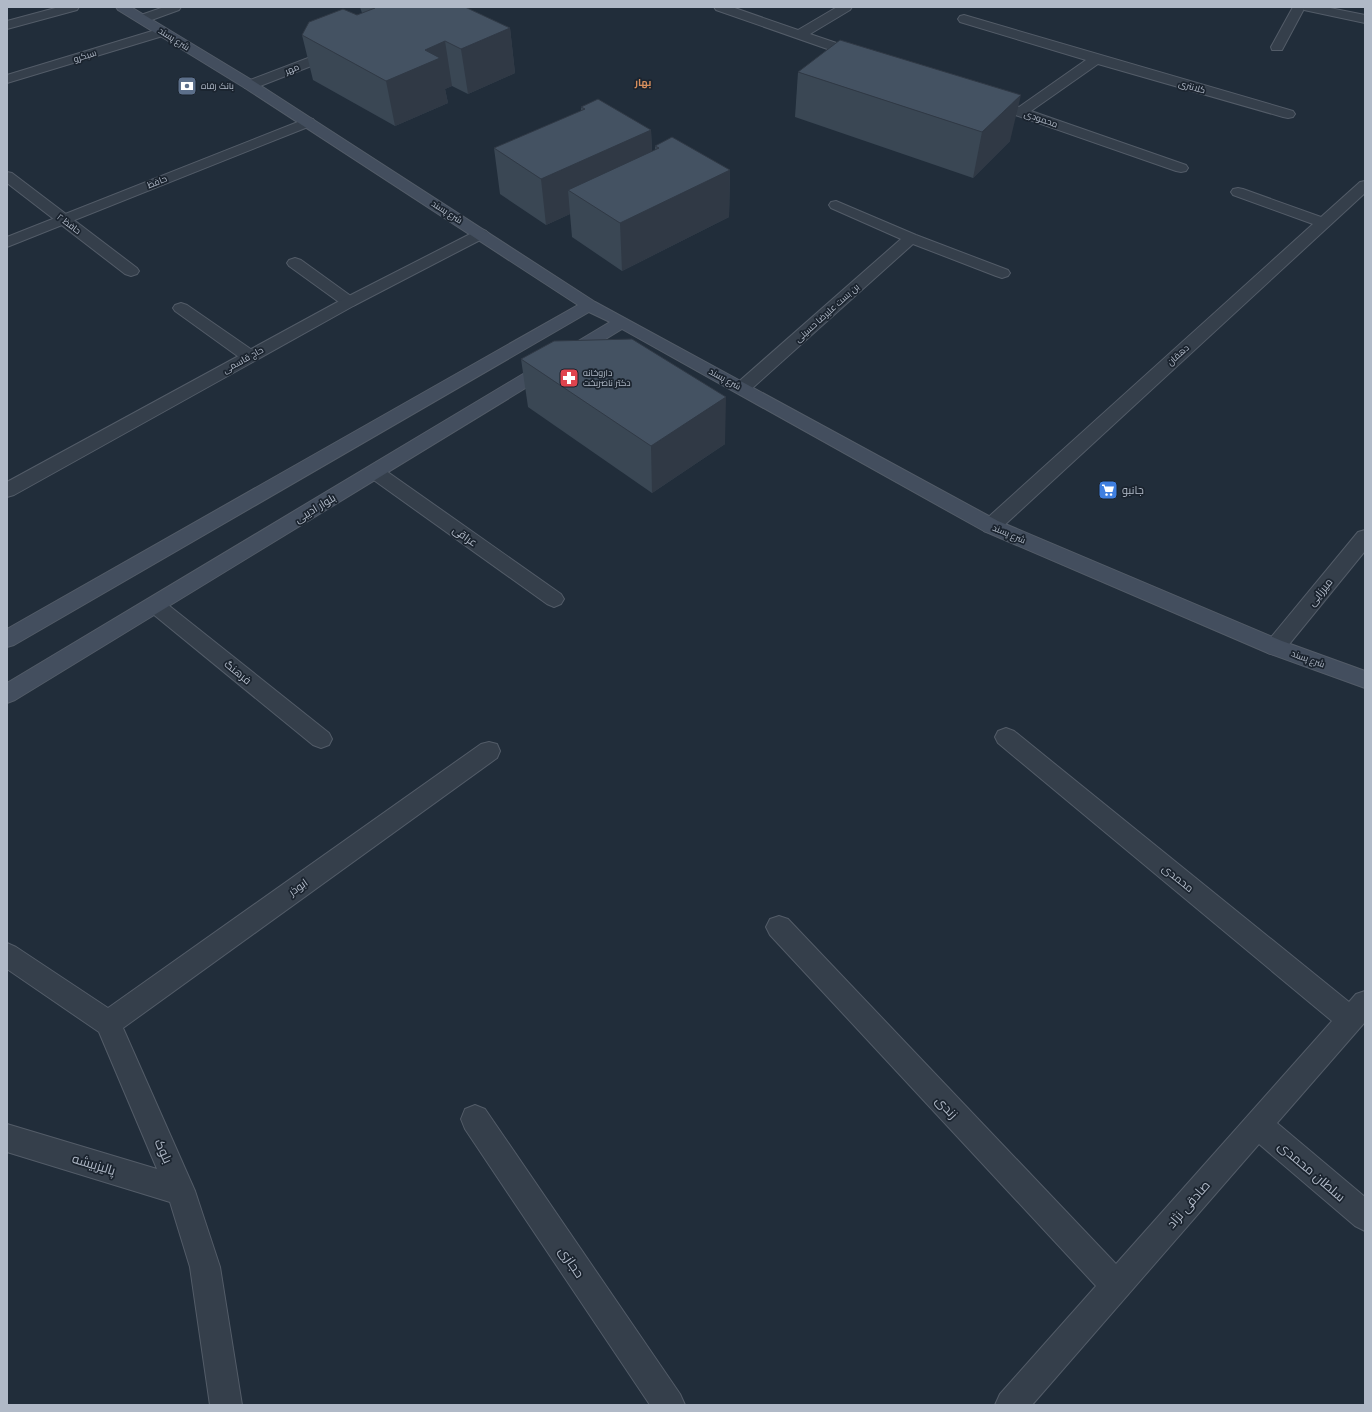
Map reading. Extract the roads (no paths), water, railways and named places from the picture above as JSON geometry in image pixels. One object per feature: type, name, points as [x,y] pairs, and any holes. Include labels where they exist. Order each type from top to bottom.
[{"type":"main road","name":"شرع پسند","points":[[122,7],[308,122],[589,305],[992,526],[1275,647],[1365,680]]},
{"type":"main road","points":[[7,639],[589,305]]},
{"type":"main road","name":"بلوار ادیبی","points":[[7,694],[622,322]]},
{"type":"street","points":[[7,25],[73,7]]},
{"type":"street","points":[[142,19],[174,7]]},
{"type":"street","points":[[720,7],[872,60]]},
{"type":"street","points":[[799,35],[846,7]]},
{"type":"street","points":[[1277,47],[1299,7]]},
{"type":"street","points":[[1308,7],[1365,19]]},
{"type":"street","name":"کلانتری","points":[[964,19],[1096,59],[1288,114]]},
{"type":"street","name":"سبکرو","points":[[7,80],[162,32]]},
{"type":"street","name":"مهر","points":[[250,86],[352,45]]},
{"type":"street","points":[[1020,112],[1096,59]]},
{"type":"street","name":"محمودی","points":[[976,97],[1181,168]]},
{"type":"street","name":"حافظ","points":[[7,242],[308,122]]},
{"type":"street","name":"۲ حافظ","points":[[7,176],[63,220],[131,270]]},
{"type":"street","name":"دهقان","points":[[992,526],[1365,184]]},
{"type":"street","points":[[1238,192],[1323,223]]},
{"type":"street","points":[[836,205],[911,238],[1002,273]]},
{"type":"street","name":"حاج قاسمی","points":[[7,490],[249,356],[349,302],[481,234]]},
{"type":"street","name":"بن بست علیرضا حسینی","points":[[742,388],[911,238]]},
{"type":"street","points":[[296,263],[349,302]]},
{"type":"street","points":[[181,308],[249,356]]},
{"type":"street","name":"عراقی","points":[[375,472],[554,599]]},
{"type":"street","name":"میرزایی","points":[[1275,647],[1365,536]]},
{"type":"street","name":"فرهنگ","points":[[155,605],[321,739]]},
{"type":"street","name":"محمدی","points":[[1006,737],[1358,1011]]},
{"type":"street","name":"ابوذر","points":[[108,1023],[488,751]]},
{"type":"street","name":"زندی","points":[[779,927],[1116,1286]]},
{"type":"street","points":[[7,954],[108,1023]]},
{"type":"street","name":"صادقی نژاد","points":[[1011,1405],[1358,1011]]},
{"type":"street","name":"بلوک","points":[[108,1023],[182,1191],[204,1267],[226,1405]]},
{"type":"street","name":"حجازی","points":[[475,1119],[669,1405]]},
{"type":"street","name":"سلطان محمدی","points":[[1258,1124],[1365,1216]]},
{"type":"street","name":"پالیزبیشه","points":[[7,1138],[182,1191]]},
{"type":"place","name":"بانک رفاه","points":[[187,86]]},
{"type":"place","name":"داروخانه دکتر ناصربخت","points":[[569,378]]},
{"type":"place","name":"جانبو","points":[[1108,490]]},
{"type":"district","name":"بهار","points":[[643,82]]}]
